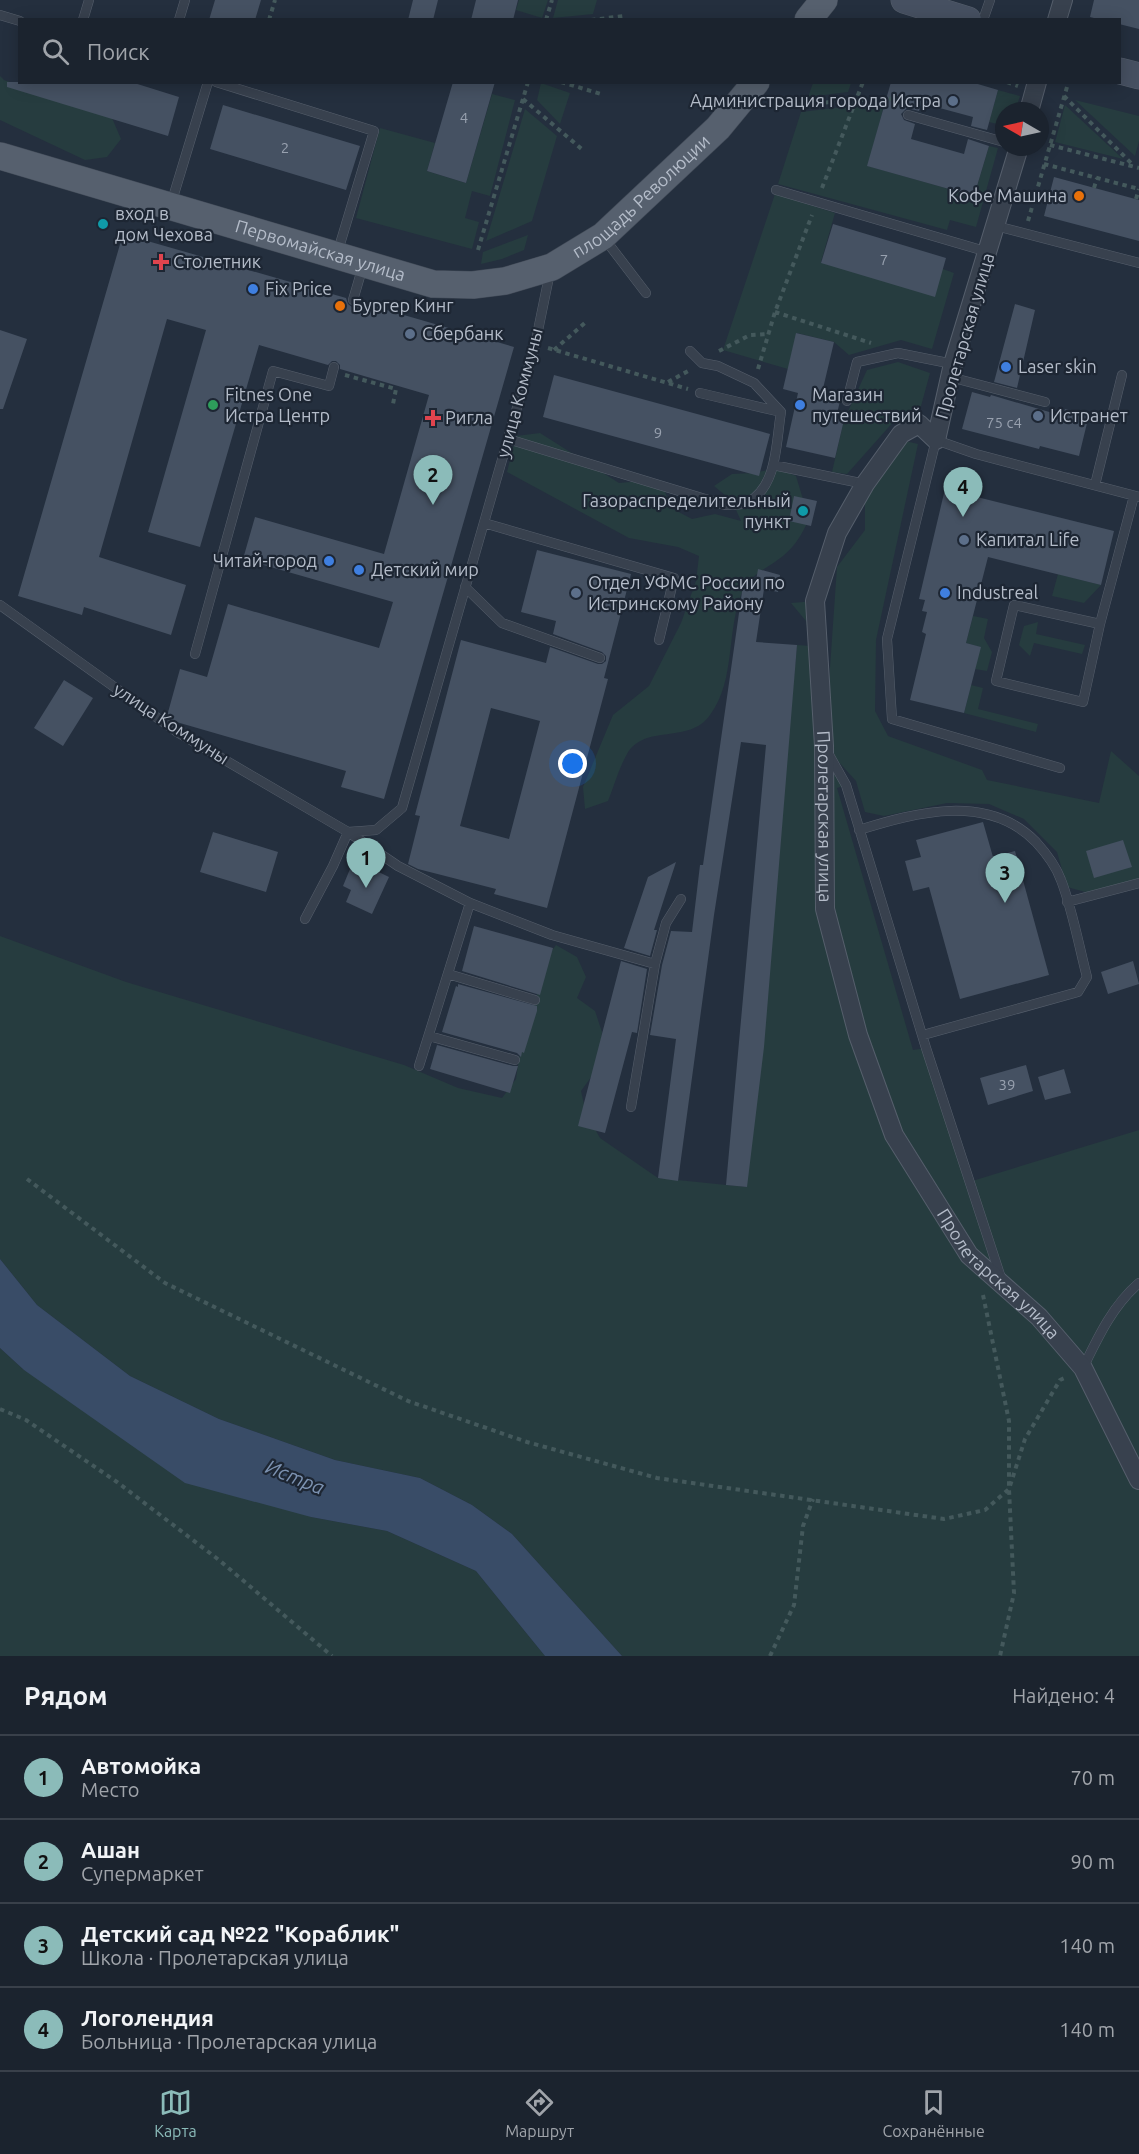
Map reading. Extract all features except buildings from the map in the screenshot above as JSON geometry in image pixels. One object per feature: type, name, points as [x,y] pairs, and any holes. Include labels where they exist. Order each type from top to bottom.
[{"type":"main road","points":[[810,18],[824,0]]},
{"type":"main road","points":[[904,0],[962,18]]},
{"type":"main road","points":[[1121,71],[1139,76]]},
{"type":"main road","name":"площадь Революции","points":[[505,281],[552,267],[603,236],[718,128],[754,84]]},
{"type":"main road","name":"Первомайская улица","points":[[1,160],[433,284],[473,285],[505,281]]},
{"type":"street","points":[[1058,18],[1063,0]]},
{"type":"street","points":[[1031,102],[1036,84]]},
{"type":"street","name":"Пролетарская улица","points":[[1015,156],[952,371],[936,440],[918,424],[901,434],[865,484],[837,533],[815,601],[824,746],[825,909],[858,1035],[894,1135],[969,1255],[1039,1317],[1083,1368],[1139,1480]]},
{"type":"lane","points":[[84,18],[89,0]]},
{"type":"lane","points":[[180,18],[185,0]]},
{"type":"lane","points":[[984,18],[990,0]]},
{"type":"lane","points":[[0,15],[18,20]]},
{"type":"lane","points":[[170,207],[207,84]]},
{"type":"lane","points":[[222,84],[374,131],[336,255]]},
{"type":"lane","points":[[908,115],[995,139]]},
{"type":"lane","points":[[776,189],[988,252]]},
{"type":"lane","points":[[996,226],[1139,263]]},
{"type":"lane","points":[[603,236],[646,293]]},
{"type":"lane","points":[[353,300],[364,264]]},
{"type":"lane","name":"улица Коммуны","points":[[348,832],[376,830],[402,808],[535,345],[552,267]]},
{"type":"lane","points":[[690,351],[702,363],[718,366],[754,383],[781,412]]},
{"type":"lane","points":[[848,401],[857,362],[898,353],[1045,402]]},
{"type":"lane","points":[[195,654],[273,371],[329,386],[336,370]]},
{"type":"lane","points":[[1095,485],[1122,375]]},
{"type":"lane","points":[[700,393],[781,412]]},
{"type":"lane","points":[[508,439],[725,505],[747,504],[761,492],[771,474],[781,412]]},
{"type":"lane","points":[[1060,768],[892,719],[887,639],[936,440],[976,454],[1136,497],[1100,624],[1083,702],[996,681],[1014,605],[1100,624]]},
{"type":"lane","points":[[773,465],[865,484]]},
{"type":"lane","points":[[484,523],[674,578],[659,640]]},
{"type":"lane","points":[[465,587],[502,623],[600,658]]},
{"type":"lane","name":"улица Коммуны","points":[[0,605],[177,732],[348,832],[399,866],[470,903],[552,936],[655,964]]},
{"type":"lane","points":[[824,746],[846,784],[922,1035],[1003,1286]]},
{"type":"lane","points":[[860,830],[926,813],[962,810],[986,813],[1025,831],[1046,852],[1061,879],[1087,977],[1078,992],[922,1035]]},
{"type":"lane","points":[[305,919],[348,832]]},
{"type":"lane","points":[[1067,902],[1139,883]]},
{"type":"lane","points":[[631,1107],[655,964],[666,923],[681,899]]},
{"type":"lane","points":[[419,1066],[470,903]]},
{"type":"lane","points":[[448,974],[535,1000]]},
{"type":"lane","points":[[429,1036],[515,1060]]},
{"type":"lane","points":[[1083,1368],[1102,1329],[1127,1293],[1139,1282]]},
{"type":"path","points":[[270,18],[275,0]]},
{"type":"path","points":[[547,18],[552,0]]},
{"type":"path","points":[[608,18],[624,16]]},
{"type":"path","points":[[478,250],[527,84]]},
{"type":"path","points":[[568,84],[601,94]]},
{"type":"path","points":[[1024,233],[1067,87]]},
{"type":"path","points":[[1064,96],[1136,167]]},
{"type":"path","points":[[790,105],[887,98],[906,103],[908,115]]},
{"type":"path","points":[[523,99],[584,151]]},
{"type":"path","points":[[1050,144],[1136,167]]},
{"type":"path","points":[[1044,164],[1139,189],[1136,199]]},
{"type":"path","points":[[1094,188],[1097,178]]},
{"type":"path","points":[[775,312],[898,353]]},
{"type":"path","points":[[554,350],[586,322]]},
{"type":"path","points":[[535,345],[673,384]]},
{"type":"path","points":[[336,370],[396,389],[393,404]]},
{"type":"path","points":[[27,1179],[165,1283],[408,1401],[527,1442],[657,1478],[944,1519],[985,1510],[1009,1489],[1025,1439],[1059,1380],[1083,1368]]},
{"type":"path","points":[[969,1255],[987,1305],[1009,1421],[1009,1489],[1014,1593],[1000,1656]]},
{"type":"path","points":[[0,1409],[26,1420],[117,1482],[219,1560],[332,1656]]},
{"type":"path","points":[[770,1656],[794,1605],[803,1526],[813,1499]]},
{"type":"green space","points":[[519,0],[548,0],[542,18],[516,10]]},
{"type":"green space","points":[[558,0],[597,0],[593,14],[553,18]]},
{"type":"green space","points":[[0,76],[4,80],[112,118],[121,139],[107,157],[85,160],[0,120]]},
{"type":"green space","points":[[541,84],[570,93],[560,124],[537,100]]},
{"type":"green space","points":[[812,84],[851,84],[848,92],[808,97]]},
{"type":"green space","points":[[998,90],[1020,96],[1018,102],[995,102],[995,124],[989,122]]},
{"type":"green space","points":[[492,94],[515,100],[490,196],[472,191],[465,218],[479,222],[472,249],[356,218],[380,128],[435,143],[427,171],[466,183]]},
{"type":"green space","points":[[1075,100],[1139,116],[1139,141],[1135,156]]},
{"type":"green space","points":[[885,102],[868,166],[974,196],[989,146],[995,147],[996,156],[976,227],[950,220],[947,230],[778,184],[801,112]]},
{"type":"green space","points":[[1065,105],[1123,159],[1055,142]]},
{"type":"green space","points":[[525,109],[557,136],[532,221],[486,241]]},
{"type":"green space","points":[[775,194],[835,213],[821,262],[943,269],[954,273],[932,349],[901,340],[849,355],[834,342],[797,333],[788,369],[723,350]]},
{"type":"green space","points":[[528,235],[524,250],[481,264],[483,252]]},
{"type":"green space","points":[[898,362],[930,373],[921,406],[895,420],[847,474],[832,472],[844,420],[867,370]]},
{"type":"green space","points":[[540,433],[619,483],[641,481],[663,486],[671,508],[692,519],[715,514],[741,521],[732,501],[714,486],[732,474],[754,473],[776,468],[796,476],[809,519],[792,548],[751,578],[744,588],[734,620],[724,686],[710,715],[701,724],[691,729],[645,739],[635,745],[624,759],[608,801],[585,809],[583,787],[613,715],[649,686],[681,623],[696,581],[699,556],[678,547],[629,538],[507,472],[516,436]]},
{"type":"green space","points":[[901,440],[918,444],[876,640],[875,711],[888,736],[982,770],[987,780],[1099,803],[1111,751],[1139,776],[1139,879],[1089,893],[1067,887],[1057,852],[1024,819],[989,804],[947,803],[884,816],[865,812],[856,781],[827,749],[846,785],[837,788],[913,1050],[926,1048],[969,1182],[1139,1130],[1139,1656],[622,1656],[512,1534],[472,1505],[420,1478],[335,1460],[219,1419],[130,1376],[37,1305],[0,1259],[0,936],[126,982],[404,1065],[458,1088],[502,1098],[516,1079],[519,1058],[539,987],[542,964],[556,945],[577,957],[586,977],[577,998],[595,1011],[602,1032],[600,1053],[594,1073],[581,1091],[586,1113],[600,1138],[658,1178],[746,1187],[797,645],[811,646],[806,621],[791,603],[815,601],[825,739],[837,567],[865,530],[865,484]]},
{"type":"green space","points":[[1058,574],[1101,585],[1084,603],[1052,596]]},
{"type":"green space","points":[[973,616],[988,619],[984,638],[992,652],[987,671],[975,669],[980,647],[966,643]]},
{"type":"green space","points":[[1038,622],[1036,634],[1085,645],[1082,654],[1034,643],[1030,656],[1019,645],[1024,626]]},
{"type":"green space","points":[[971,685],[983,688],[978,709],[1038,724],[1036,732],[964,713]]},
{"type":"green space","points":[[0,1348],[24,1370],[311,1517],[387,1531],[476,1571],[545,1656],[0,1656]]},
{"type":"water","name":"Истра","points":[[0,1259],[37,1305],[130,1376],[219,1419],[335,1460],[420,1478],[472,1505],[512,1534],[622,1656],[545,1656],[476,1571],[387,1531],[311,1517],[185,1483],[24,1370],[0,1348]]},
{"type":"place","name":"Администрация города Истра","points":[[953,101]]},
{"type":"place","name":"Кофе Машина","points":[[1079,196]]},
{"type":"place","name":"вход в дом Чехова","points":[[103,224]]},
{"type":"place","name":"Столетник","points":[[161,262]]},
{"type":"place","name":"Fix Price","points":[[253,289]]},
{"type":"place","name":"Бургер Кинг","points":[[340,306]]},
{"type":"place","name":"Сбербанк","points":[[410,334]]},
{"type":"place","name":"Laser skin","points":[[1006,367]]},
{"type":"place","name":"Fitnes One Истра Центр","points":[[213,405]]},
{"type":"place","name":"Магазин путешествий","points":[[800,405]]},
{"type":"place","name":"Истранет","points":[[1038,416]]},
{"type":"place","name":"Ригла","points":[[433,418]]},
{"type":"place","name":"Ашан","points":[[433,505]]},
{"type":"place","name":"Газораспределительный пункт","points":[[803,511]]},
{"type":"place","name":"Логолендия","points":[[963,517]]},
{"type":"place","name":"Капитал Life","points":[[964,540]]},
{"type":"place","name":"Читай-город","points":[[329,561]]},
{"type":"place","name":"Детский мир","points":[[359,570]]},
{"type":"place","name":"Отдел УФМС России по Истринскому Району","points":[[576,593]]},
{"type":"place","name":"Industreal","points":[[945,593]]},
{"type":"place","name":"Автомойка","points":[[366,888]]},
{"type":"place","name":"Детский сад №22 \"Кораблик\"","points":[[1005,903]]}]
